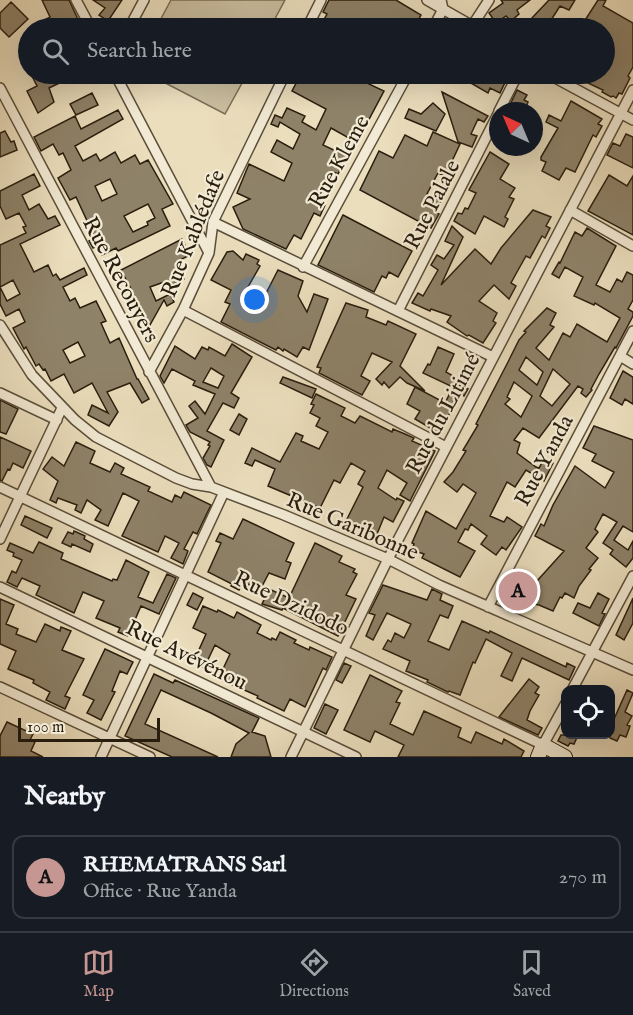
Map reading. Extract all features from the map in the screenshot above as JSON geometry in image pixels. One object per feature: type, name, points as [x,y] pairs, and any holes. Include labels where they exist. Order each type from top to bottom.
[{"type":"street","points":[[76,0],[86,18]]},
{"type":"street","points":[[134,18],[144,0]]},
{"type":"street","points":[[312,18],[321,0]]},
{"type":"street","points":[[427,0],[442,5],[461,18]]},
{"type":"street","points":[[479,18],[489,0]]},
{"type":"street","points":[[120,84],[209,253]]},
{"type":"street","name":"Rue Kablédafe","points":[[149,372],[183,310],[209,253],[213,222],[280,84]]},
{"type":"street","name":"Rue Kleme","points":[[303,267],[403,84]]},
{"type":"street","name":"Rue Palale","points":[[504,102],[513,84]]},
{"type":"street","points":[[567,84],[633,120]]},
{"type":"street","name":"Rue Recouyers","points":[[0,87],[211,487]]},
{"type":"street","name":"Rue du Litimé","points":[[291,757],[388,559],[633,90]]},
{"type":"street","name":"Rue Palale","points":[[398,311],[489,132]]},
{"type":"street","points":[[570,210],[633,246]]},
{"type":"street","points":[[213,222],[493,357]]},
{"type":"street","points":[[183,310],[446,447]]},
{"type":"street","name":"Rue Garibonne","points":[[0,325],[32,375],[62,408],[96,437],[176,478],[192,484],[211,487],[388,559],[488,607],[633,670]]},
{"type":"street","name":"Rue Yanda","points":[[488,607],[633,331]]},
{"type":"street","points":[[620,356],[633,364]]},
{"type":"street","points":[[0,393],[57,420]]},
{"type":"street","points":[[0,539],[62,408]]},
{"type":"street","name":"Rue Dzidodo","points":[[0,486],[344,650],[541,751],[565,757]]},
{"type":"street","points":[[101,757],[224,492]]},
{"type":"street","points":[[574,685],[633,576]]},
{"type":"street","name":"Rue Avévénou","points":[[0,587],[356,757]]},
{"type":"street","points":[[0,687],[150,757]]},
{"type":"street","points":[[541,751],[561,713]]},
{"type":"shaded area","points":[[171,0],[285,0],[275,18],[161,18]]},
{"type":"shaded area","points":[[167,84],[242,84],[225,114]]},
{"type":"building","points":[[42,0],[69,0],[77,18],[48,18],[50,17]]},
{"type":"building","points":[[93,0],[122,0],[110,18],[99,15],[105,8]]},
{"type":"building","points":[[329,0],[396,0],[421,15],[419,18],[325,18],[327,14],[323,12]]},
{"type":"building","points":[[501,0],[530,0],[517,10],[519,14],[514,18],[506,16],[492,18],[489,13],[503,3]]},
{"type":"building","points":[[549,0],[575,0],[569,10],[560,6],[552,18],[532,18]]},
{"type":"building","points":[[598,0],[606,0],[603,6],[633,23],[633,67],[622,94],[619,93],[616,98],[590,84],[615,84],[615,18],[586,18]]},
{"type":"building","points":[[11,2],[27,18],[18,18],[18,28],[9,37],[0,28],[0,13]]},
{"type":"building","points":[[36,84],[57,84],[49,88],[54,102],[38,113],[27,91],[37,86]]},
{"type":"building","points":[[296,84],[369,84],[384,91],[348,159],[346,158],[338,174],[331,171],[317,201],[325,205],[320,216],[314,213],[301,239],[294,235],[286,249],[243,229],[233,207],[250,199],[237,193],[249,164],[284,181],[292,163],[271,152],[277,140],[293,149],[300,134],[280,122],[278,127],[271,124],[275,115],[282,118],[287,108],[305,116],[302,122],[316,130],[326,109],[292,91]],"holes":[[[331,128],[349,138],[342,154],[323,145]]]},
{"type":"building","points":[[472,84],[504,84],[500,93],[490,88],[488,93]]},
{"type":"building","points":[[517,90],[527,95],[524,100],[528,102],[511,102]]},
{"type":"building","points":[[442,92],[488,116],[484,122],[478,119],[471,134],[477,136],[472,147],[458,142]]},
{"type":"building","points":[[92,93],[98,105],[76,115],[70,104]]},
{"type":"building","points":[[571,101],[602,119],[598,124],[602,126],[596,137],[593,135],[575,172],[566,168],[559,180],[542,171],[546,162],[541,160],[541,157],[558,128],[546,122],[549,115],[561,121]]},
{"type":"building","points":[[433,103],[445,114],[436,131],[405,118],[409,109],[421,114]]},
{"type":"building","points":[[118,110],[123,119],[75,146],[83,161],[96,154],[100,161],[115,152],[121,163],[135,155],[140,164],[148,160],[173,204],[162,209],[170,226],[118,251],[116,248],[102,255],[97,246],[93,248],[89,241],[95,238],[76,197],[70,200],[58,178],[71,170],[63,153],[59,155],[53,144],[41,151],[34,137],[75,116],[81,129]],"holes":[[[110,179],[117,194],[102,201],[95,186]],[[148,204],[155,218],[147,222],[148,225],[133,232],[124,216]]]},
{"type":"building","points":[[5,131],[11,142],[14,141],[17,150],[0,157],[0,133]]},
{"type":"building","points":[[433,132],[460,144],[445,176],[438,173],[427,194],[441,201],[435,212],[439,214],[431,228],[360,190],[379,151],[393,158],[405,135],[427,146]]},
{"type":"building","points":[[626,134],[633,137],[633,168],[607,155],[613,143],[620,146]]},
{"type":"building","points":[[489,154],[489,156],[496,156],[509,164],[500,179],[515,188],[509,197],[514,199],[505,217],[508,219],[504,227],[484,216],[475,234],[454,221],[458,213],[462,214],[465,208],[468,209],[476,193],[469,190]]},
{"type":"building","points":[[34,174],[40,186],[22,195],[29,210],[39,204],[48,219],[55,216],[60,225],[20,244],[34,272],[48,265],[53,276],[56,274],[60,280],[84,268],[87,275],[63,287],[70,301],[75,298],[80,308],[96,301],[106,321],[101,323],[110,343],[119,338],[137,379],[149,399],[142,403],[130,383],[107,392],[118,412],[109,426],[88,415],[92,405],[108,413],[92,383],[74,393],[64,374],[51,381],[45,369],[43,370],[39,364],[36,366],[13,328],[25,322],[19,309],[6,316],[0,304],[0,287],[0,245],[26,233],[23,227],[26,226],[19,213],[6,219],[0,206],[0,191]],"holes":[[[13,280],[20,294],[7,301],[0,287]],[[78,342],[85,356],[70,363],[63,350]]]},
{"type":"building","points":[[609,175],[627,186],[633,176],[633,235],[588,211]]},
{"type":"building","points":[[533,210],[551,217],[546,226],[550,228],[545,238],[542,236],[530,258],[526,256],[511,283],[516,286],[509,299],[494,285],[479,301],[497,313],[493,321],[496,323],[483,343],[467,336],[447,322],[451,316],[431,309],[430,311],[412,303],[418,293],[423,296],[438,270],[431,265],[437,255],[444,259],[454,245],[445,241],[452,226],[463,237],[441,285],[475,249],[491,264],[501,248]]},
{"type":"building","points":[[343,215],[412,251],[398,277],[389,272],[386,278],[382,276],[374,292],[318,265]]},
{"type":"building","points":[[587,228],[616,246],[596,285],[610,292],[617,279],[622,282],[627,272],[633,275],[633,300],[628,309],[633,312],[633,316],[586,397],[581,393],[583,389],[578,386],[539,438],[523,428],[514,440],[520,443],[517,453],[536,467],[539,468],[544,459],[553,463],[544,481],[526,470],[515,487],[507,482],[490,516],[504,522],[507,517],[522,527],[506,550],[502,547],[496,555],[481,544],[487,536],[471,524],[468,530],[465,529],[458,542],[475,551],[460,577],[422,558],[424,554],[412,550],[414,544],[412,543],[426,511],[456,529],[476,493],[463,484],[457,492],[444,482],[466,451],[463,450],[478,425],[476,424],[519,340],[526,332],[524,331],[547,308],[556,313],[550,325],[554,327],[536,348],[549,360],[563,333],[570,337],[577,324],[607,342],[620,318],[595,303],[594,305],[574,296],[583,277],[565,267],[559,278],[552,274],[575,232],[582,236]],"holes":[[[526,357],[543,372],[537,385],[519,370]],[[553,369],[570,384],[552,406],[540,396]],[[514,382],[532,396],[521,417],[505,404],[510,399],[507,397]]]},
{"type":"building","points":[[182,239],[190,255],[176,262],[184,279],[166,288],[164,282],[150,287],[156,301],[170,294],[174,302],[167,306],[164,300],[150,325],[140,319],[142,315],[121,270]]},
{"type":"building","points":[[233,251],[243,260],[246,254],[259,260],[257,264],[260,266],[244,294],[261,303],[278,270],[303,281],[298,296],[307,312],[314,294],[328,299],[309,350],[303,347],[297,357],[278,347],[276,350],[221,322],[230,304],[225,302],[231,290],[211,280],[227,252]]},
{"type":"building","points":[[346,303],[368,310],[366,317],[386,325],[388,321],[416,334],[400,366],[425,391],[407,383],[400,377],[389,388],[384,382],[382,385],[376,379],[392,362],[372,353],[361,376],[370,381],[362,395],[319,373],[321,368],[317,367]]},
{"type":"building","points":[[232,344],[252,357],[231,393],[239,398],[234,408],[223,403],[207,431],[224,440],[211,467],[203,458],[210,442],[190,432],[186,425],[198,418],[189,406],[195,401],[205,414],[215,394],[193,385],[195,381],[172,369],[164,383],[160,376],[175,346],[195,359],[202,347],[208,350],[209,347],[225,356]],"holes":[[[211,368],[224,376],[218,388],[203,382]]]},
{"type":"building","points":[[438,347],[454,354],[446,372],[460,380],[458,385],[468,389],[464,396],[459,393],[441,432],[415,419],[420,411],[407,404],[415,387],[445,403],[453,387],[423,373],[428,364],[430,365]]},
{"type":"building","points":[[623,371],[633,377],[633,404],[625,399],[622,405],[610,398]]},
{"type":"building","points":[[283,377],[316,389],[312,398],[280,383]]},
{"type":"building","points":[[316,394],[345,408],[341,416],[355,423],[360,416],[392,432],[393,429],[414,438],[412,441],[435,451],[410,501],[400,495],[407,483],[387,470],[378,488],[396,500],[397,498],[404,501],[393,522],[384,517],[377,534],[346,521],[363,487],[358,484],[365,471],[351,463],[340,483],[334,480],[320,508],[268,486],[275,469],[255,460],[252,466],[245,463],[252,448],[280,462],[296,433],[303,436],[301,441],[319,449],[328,432],[316,426],[320,418],[310,413]]},
{"type":"building","points":[[0,400],[18,409],[6,434],[0,432]]},
{"type":"building","points":[[239,414],[247,419],[239,435],[230,430]]},
{"type":"building","points":[[594,426],[633,440],[633,532],[623,526],[614,540],[628,550],[633,541],[633,558],[626,567],[610,554],[613,550],[603,543],[617,522],[603,514],[595,529],[598,532],[586,548],[598,558],[589,569],[591,570],[579,586],[574,598],[565,593],[562,598],[560,597],[553,611],[539,605],[534,604],[533,607],[511,599],[518,581],[511,578],[515,570],[524,575],[523,577],[536,582],[564,551],[535,536],[541,524],[544,526],[575,466],[605,488],[614,472],[592,461],[596,454],[583,448]]},
{"type":"building","points":[[0,437],[31,451],[23,468],[13,463],[2,481],[0,480]]},
{"type":"building","points":[[76,442],[95,451],[90,463],[110,472],[115,463],[124,468],[121,474],[150,487],[148,491],[172,502],[175,495],[181,498],[184,492],[211,505],[197,534],[193,532],[184,549],[188,551],[183,564],[171,558],[179,543],[165,536],[158,552],[122,536],[139,501],[123,493],[108,526],[95,520],[101,510],[87,500],[81,513],[75,510],[77,505],[58,498],[56,503],[50,500],[58,481],[43,469],[52,457],[64,466]]},
{"type":"building","points":[[25,516],[52,528],[47,538],[21,525]]},
{"type":"building","points":[[243,519],[294,543],[286,561],[291,563],[285,579],[269,573],[260,590],[243,582],[239,590],[208,572],[221,543],[216,541],[220,533],[233,539]]},
{"type":"building","points":[[74,531],[85,536],[84,539],[93,544],[90,552],[72,544],[71,547],[62,543],[68,532],[73,534]]},
{"type":"building","points":[[39,542],[63,553],[61,559],[112,581],[117,580],[126,560],[149,572],[138,597],[153,603],[167,574],[176,578],[159,614],[141,606],[128,636],[118,632],[120,628],[96,618],[104,601],[83,592],[74,613],[36,595],[40,586],[22,578],[17,587],[7,582],[12,571],[16,573],[22,560],[7,550],[10,543],[33,553]]},
{"type":"building","points":[[315,543],[342,556],[339,562],[355,569],[353,572],[357,574],[346,595],[356,599],[338,636],[283,608],[282,610],[262,604],[269,589],[289,598]]},
{"type":"building","points":[[383,585],[427,600],[432,589],[442,594],[440,600],[453,606],[448,618],[440,615],[428,641],[449,650],[462,621],[489,633],[490,631],[566,667],[567,663],[575,667],[569,680],[522,658],[512,681],[501,676],[512,653],[486,639],[475,663],[473,662],[460,695],[427,682],[428,680],[406,671],[410,661],[383,649],[388,640],[391,642],[395,633],[404,638],[411,624],[387,613],[373,640],[366,636],[375,615],[369,613]]},
{"type":"building","points":[[193,593],[203,598],[197,610],[187,605]]},
{"type":"building","points":[[598,593],[609,599],[599,626],[573,613],[578,603],[590,608]]},
{"type":"building","points":[[633,598],[633,623],[624,640],[616,635]]},
{"type":"building","points":[[0,599],[14,605],[6,624],[18,629],[16,634],[36,642],[45,624],[60,631],[61,627],[71,631],[62,650],[84,659],[65,696],[70,698],[65,709],[46,700],[50,692],[33,683],[34,680],[8,669],[16,651],[0,644]]},
{"type":"building","points":[[203,606],[234,618],[237,612],[261,625],[257,633],[271,640],[272,638],[276,640],[280,632],[296,640],[294,643],[332,657],[326,670],[323,668],[305,707],[290,699],[284,711],[257,698],[258,696],[212,676],[216,668],[222,671],[230,654],[215,645],[204,668],[193,663],[206,634],[193,628]]},
{"type":"building","points":[[105,649],[133,662],[127,674],[120,671],[112,691],[115,692],[101,720],[87,713],[94,700],[83,695]]},
{"type":"building","points":[[344,663],[351,666],[342,683],[336,680]]},
{"type":"building","points":[[154,674],[173,683],[175,680],[259,718],[252,732],[265,736],[271,757],[231,757],[236,744],[249,733],[161,690],[145,724],[218,757],[172,757],[125,736]]},
{"type":"building","points":[[370,675],[402,691],[396,702],[400,703],[390,724],[413,735],[424,711],[461,728],[458,737],[471,743],[476,732],[502,744],[504,739],[524,751],[521,757],[398,757],[404,745],[375,731],[370,742],[344,730]]},
{"type":"building","points":[[529,679],[539,687],[535,693],[539,695],[527,720],[542,728],[538,735],[499,717]]},
{"type":"building","points":[[627,690],[633,693],[625,712],[632,716],[627,725],[630,726],[626,737],[620,735],[617,741],[612,739],[615,739],[615,717]]},
{"type":"building","points":[[325,704],[338,710],[326,734],[314,728]]},
{"type":"building","points":[[7,722],[33,734],[30,740],[35,742],[31,751],[43,757],[0,757],[0,736]]},
{"type":"building","points":[[561,735],[561,739],[576,739],[574,744],[570,743],[568,746],[558,741]]},
{"type":"place","name":"RHEMATRANS Sarl","points":[[518,591]]}]
